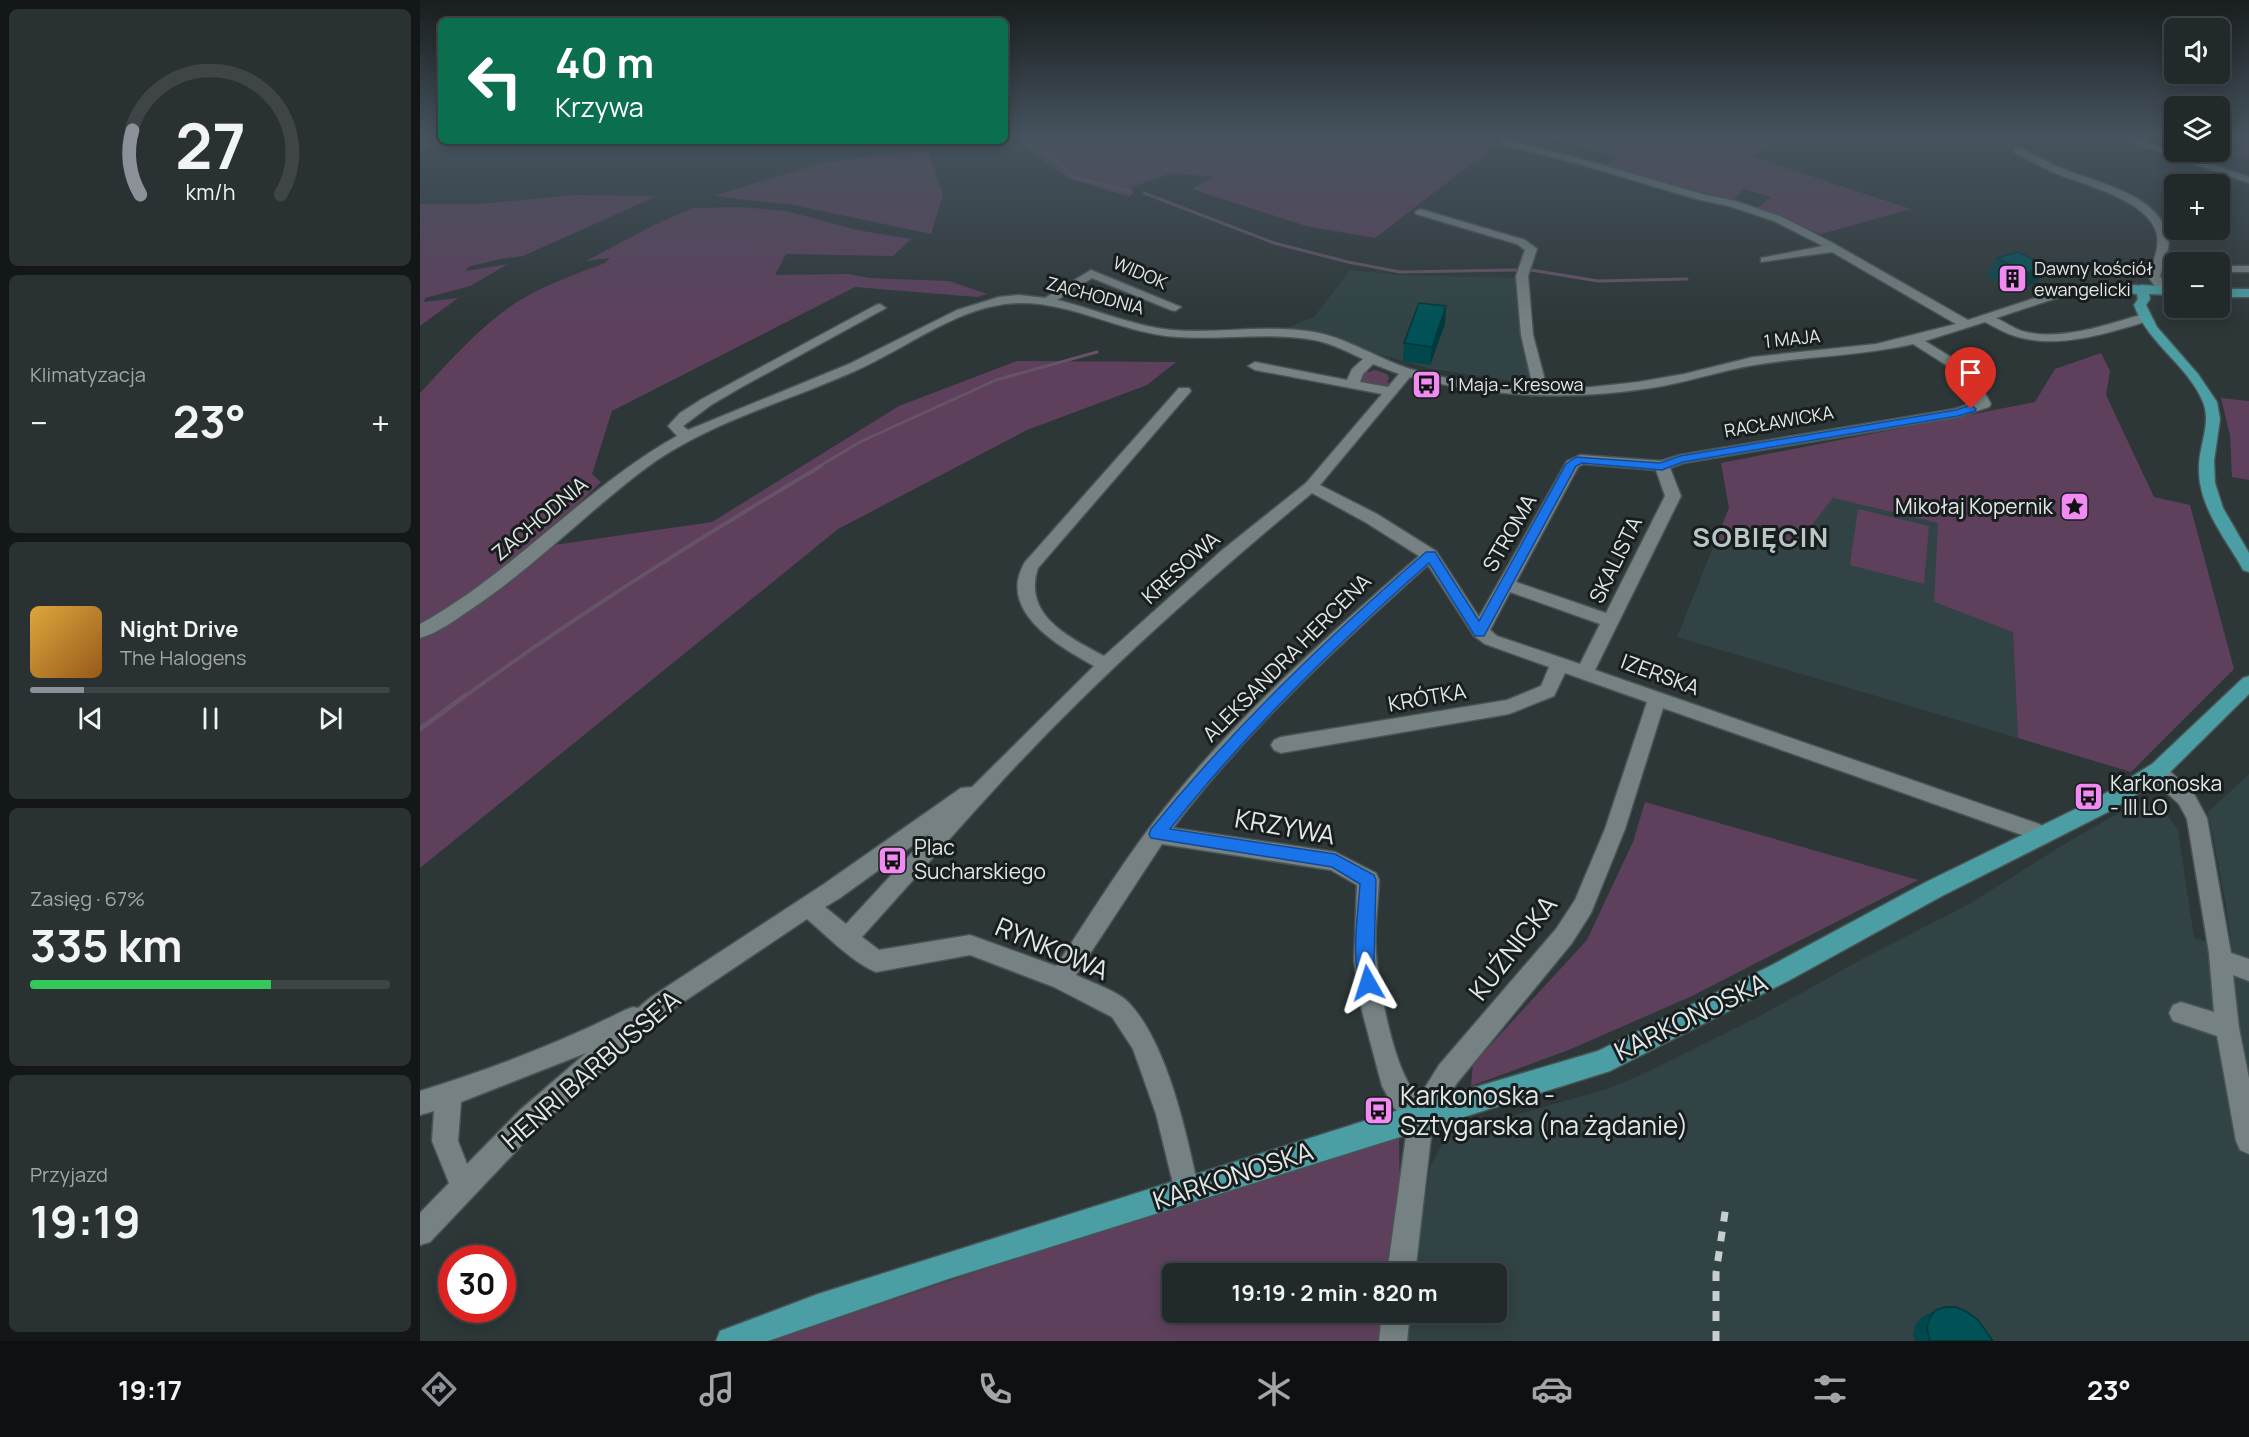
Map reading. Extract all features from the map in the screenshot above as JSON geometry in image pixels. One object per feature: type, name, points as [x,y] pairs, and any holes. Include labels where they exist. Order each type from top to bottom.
[{"type":"main road","points":[[2164,292],[2138,300],[2209,400],[2214,416],[2206,470],[2209,489],[2216,508],[2249,566]]},
{"type":"main road","points":[[2230,293],[2249,293]]},
{"type":"main road","name":"KARKONOSKA","points":[[730,1341],[818,1308],[1421,1116],[1601,1062],[1780,973],[1934,889],[2103,805],[2157,772],[2249,683]]},
{"type":"street","points":[[1703,198],[1731,203],[1799,228],[1966,324]]},
{"type":"street","points":[[2126,198],[2150,215],[2162,230],[2162,268],[2154,276],[2164,286]]},
{"type":"street","points":[[1420,212],[1521,242],[1531,249],[1522,276],[1527,335],[1541,391]]},
{"type":"street","points":[[1766,260],[1834,248]]},
{"type":"street","points":[[2230,269],[2249,269]]},
{"type":"street","name":"WIDOK","points":[[1048,301],[1090,273],[1175,307]]},
{"type":"street","name":"1 MAJA","points":[[1407,373],[1502,388],[1541,391],[1582,392],[1622,389],[1752,361],[1859,351],[1915,340],[2062,294],[2107,289],[2138,300]]},
{"type":"street","name":"ZACHODNIA","points":[[420,632],[469,605],[643,463],[687,437],[721,420],[849,369],[964,311],[1008,300],[1048,301],[1157,332],[1300,334],[1339,342],[1407,373]]},
{"type":"street","points":[[1986,318],[2023,335],[2052,336],[2110,328],[2138,300]]},
{"type":"street","points":[[687,437],[675,426],[687,414],[880,308]]},
{"type":"street","name":"RACŁAWICKA","points":[[1580,459],[1662,466],[1680,459],[1958,413],[1984,404],[1967,373],[1915,340]]},
{"type":"street","points":[[1352,384],[1357,372],[1372,358]]},
{"type":"street","points":[[1255,366],[1391,392]]},
{"type":"street","name":"KRESOWA","points":[[996,774],[1106,665],[1227,555],[1311,486],[1407,373]]},
{"type":"street","points":[[1106,665],[1061,640],[1046,626],[1025,597],[1024,580],[1031,566],[1184,391]]},
{"type":"street","name":"STROMA","points":[[1480,632],[1572,464],[1580,459]]},
{"type":"street","name":"SKALISTA","points":[[1585,672],[1673,496],[1662,466]]},
{"type":"street","points":[[1311,486],[1371,518],[1430,555],[1480,632]]},
{"type":"street","name":"ALEKSANDRA HERCENA","points":[[1061,979],[1157,834],[1201,778],[1261,713],[1360,617],[1430,555]]},
{"type":"street","points":[[1505,584],[1612,622]]},
{"type":"street","name":"IZERSKA","points":[[1480,632],[1491,640],[1879,775],[2032,830],[2042,836]]},
{"type":"street","name":"KRÓTKA","points":[[1281,745],[1509,707],[1548,691],[1560,663]]},
{"type":"street","name":"KUŹNICKA","points":[[1421,1116],[1448,1074],[1564,936],[1583,906],[1615,830],[1657,698]]},
{"type":"street","points":[[2157,772],[2186,798],[2197,818],[2220,959],[2227,1028],[2249,1140]]},
{"type":"street","points":[[846,939],[996,774]]},
{"type":"street","name":"HENRI BARBUSSE'A","points":[[420,1232],[529,1119],[659,1005],[832,891],[996,774]]},
{"type":"street","name":"KRZYWA","points":[[1157,834],[1335,861],[1368,880],[1365,961],[1374,1011],[1391,1077],[1403,1099],[1421,1116]]},
{"type":"street","name":"RYNKOWA","points":[[808,907],[876,961],[970,945],[1061,979],[1120,1009],[1142,1042],[1169,1114],[1186,1191]]},
{"type":"street","points":[[2220,959],[2249,970]]},
{"type":"street","points":[[420,1103],[490,1082],[600,1035],[659,1005]]},
{"type":"street","points":[[2181,1013],[2227,1028]]},
{"type":"street","points":[[450,1094],[443,1126],[447,1158],[465,1184]]},
{"type":"street","points":[[1402,1263],[1421,1116]]},
{"type":"street","points":[[1393,1341],[1395,1323]]},
{"type":"shaded area","points":[[547,198],[653,198],[523,256],[468,267],[466,271],[508,264],[470,286],[425,298],[424,302],[458,298],[420,326],[420,204],[479,204]]},
{"type":"shaded area","points":[[727,198],[942,198],[931,234],[794,205]]},
{"type":"shaded area","points":[[1218,198],[1428,198],[1375,238],[1306,226]]},
{"type":"shaded area","points":[[1770,198],[1876,198],[1911,209],[1821,234],[1757,208]]},
{"type":"shaded area","points":[[740,207],[787,211],[857,230],[911,239],[893,256],[786,254],[775,275],[848,274],[870,278],[949,281],[987,294],[977,297],[855,287],[612,411],[592,474],[601,482],[533,548],[712,522],[899,406],[1017,361],[1176,362],[1147,385],[1027,430],[838,529],[420,868],[420,393],[466,344],[503,311],[538,290],[605,263],[610,258],[586,261],[692,208]]},
{"type":"shaded area","points":[[1350,270],[1397,275],[1516,278],[1520,329],[1534,384],[1431,369],[1287,328],[1315,316]]},
{"type":"shaded area","points":[[2101,353],[2110,371],[2106,395],[2154,497],[2190,505],[2234,669],[2131,772],[2018,738],[2013,632],[1934,602],[1938,523],[1833,498],[1795,547],[1746,539],[1714,545],[1729,508],[1721,463],[2035,402],[2055,369]]},
{"type":"shaded area","points":[[1375,370],[1387,374],[1389,378],[1387,382],[1392,384],[1381,387],[1360,381],[1362,371]]},
{"type":"shaded area","points":[[2221,398],[2249,401],[2249,480],[2232,477],[2230,435]]},
{"type":"shaded area","points":[[1833,498],[1939,523],[1934,602],[2013,631],[2018,738],[1677,637],[1714,545],[1746,539],[1795,547]]},
{"type":"shaded area","points":[[1858,509],[1929,526],[1924,584],[1850,565]]},
{"type":"shaded area","points":[[2249,774],[2249,1341],[1407,1341],[1409,1323],[1507,1323],[1507,1263],[1416,1263],[1430,1167],[1448,1134],[1607,1089],[1643,1074],[1760,1016],[1866,957],[1971,903],[2066,843],[2133,805],[2142,803],[2160,809],[2167,814],[2178,830],[2194,938],[2232,949],[2226,904],[2208,812]]},
{"type":"shaded area","points":[[1645,802],[1918,880],[1692,996],[1571,1049],[1471,1086],[1473,1064],[1587,940],[1633,842]]},
{"type":"shaded area","points":[[1399,1138],[1400,1215],[1395,1263],[1162,1263],[1162,1323],[1389,1323],[1387,1341],[770,1341],[1187,1201]]},
{"type":"building","points":[[2018,252],[2046,266],[2026,273],[1997,258]]},
{"type":"building","points":[[1419,303],[1446,306],[1432,347],[1404,343]]},
{"type":"building","points":[[1956,1307],[1967,1312],[1978,1320],[1993,1341],[1930,1341],[1927,1328],[1930,1317],[1936,1310]]},
{"type":"waterway","points":[[1156,198],[1274,243],[1348,262],[1400,272],[1516,270]]},
{"type":"waterway","points":[[1531,270],[1598,281],[1687,279]]},
{"type":"waterway","points":[[818,467],[860,442],[996,380],[1097,352]]},
{"type":"waterway","points":[[464,697],[640,577],[821,466]]},
{"type":"waterway","points":[[420,729],[466,695]]},
{"type":"railway","points":[[1716,1341],[1716,1273],[1726,1206]]},
{"type":"place","name":"Dawny kościół ewangelicki","points":[[2013,279]]},
{"type":"place","name":"1 Maja - Kresowa","points":[[1427,385]]},
{"type":"place","name":"Mikołaj Kopernik","points":[[2074,507]]},
{"type":"place","name":"Karkonoska - III LO","points":[[2089,796]]},
{"type":"place","name":"Plac Sucharskiego","points":[[893,860]]},
{"type":"place","name":"Karkonoska - Sztygarska (na żądanie)","points":[[1379,1111]]},
{"type":"district","name":"SOBIĘCIN","points":[[1761,538]]},
{"type":"route","points":[[1368,983],[1365,961],[1368,880],[1335,861],[1157,834],[1201,778],[1261,713],[1360,617],[1430,555],[1480,632],[1572,464],[1580,459],[1662,466],[1667,462],[1680,459],[1971,409]]}]
